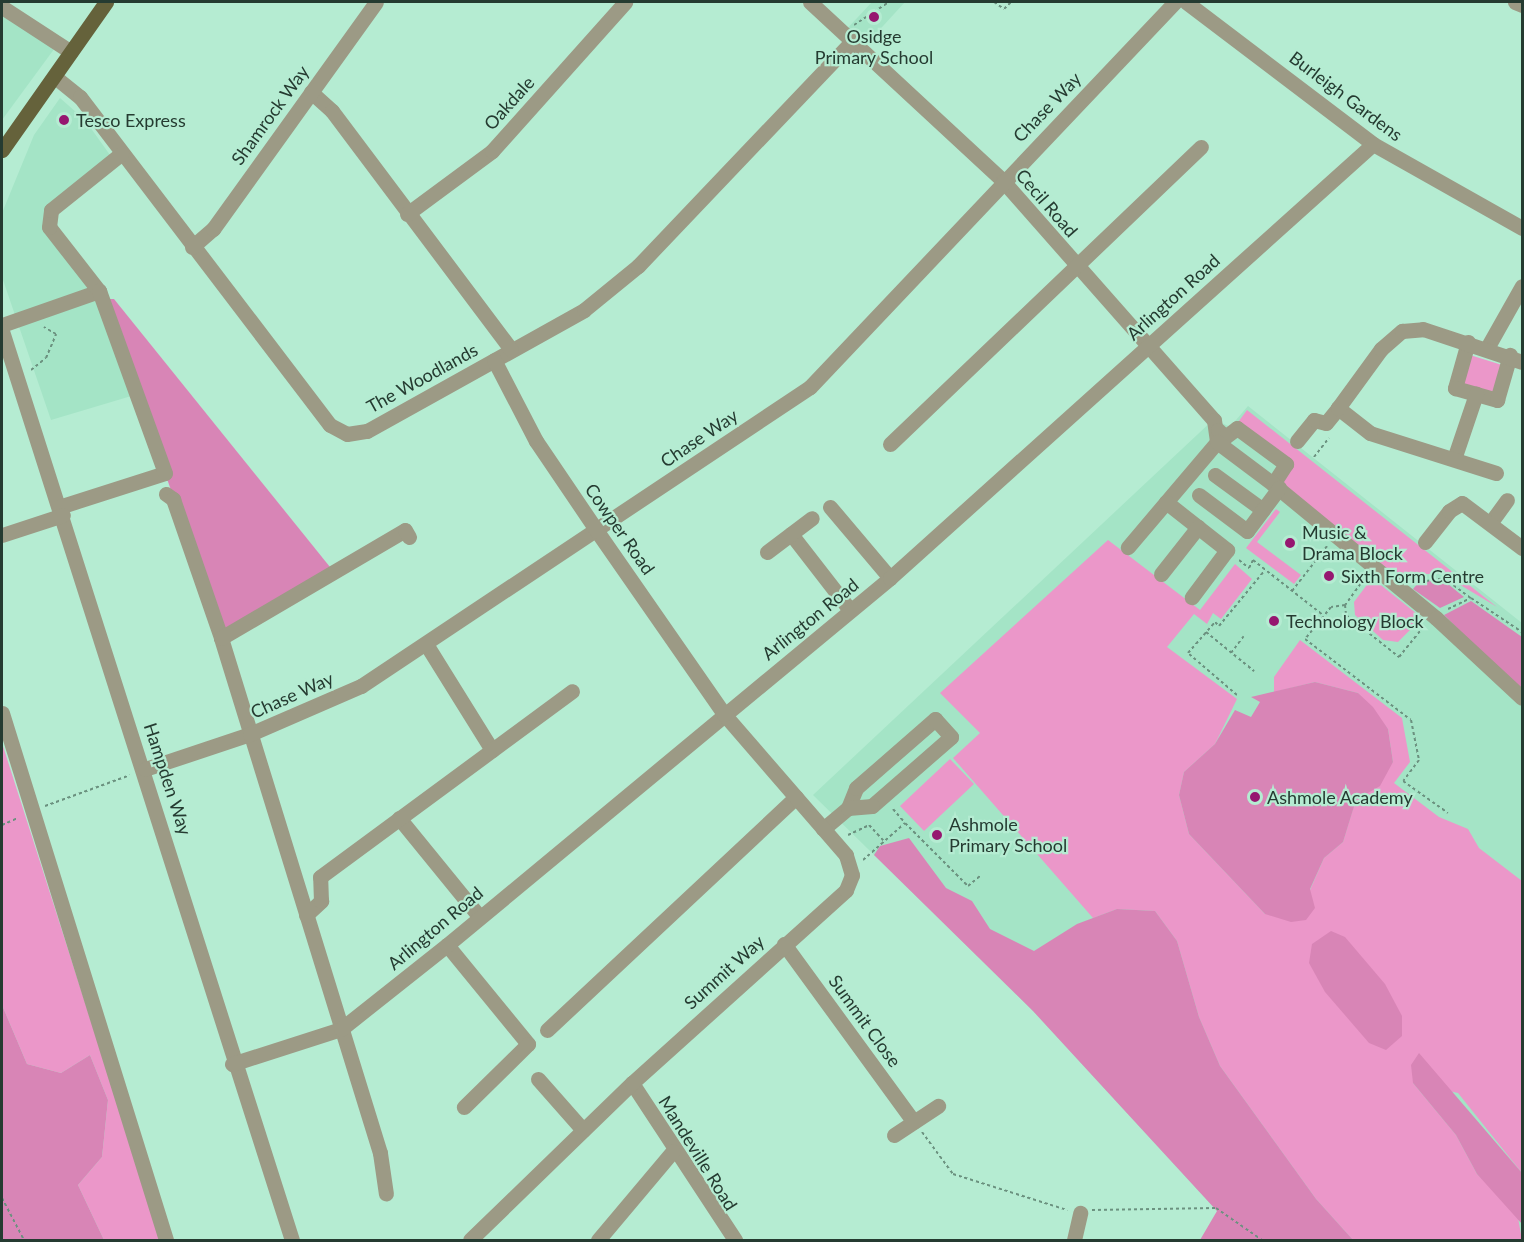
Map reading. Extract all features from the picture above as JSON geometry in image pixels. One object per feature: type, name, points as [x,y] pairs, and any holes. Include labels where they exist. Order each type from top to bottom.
[{"type":"main road","points":[[2,148],[55,77],[106,2]]},
{"type":"street","name":"Shamrock Way","points":[[192,247],[213,229],[376,2]]},
{"type":"street","name":"Oakdale","points":[[407,214],[492,151],[625,2]]},
{"type":"street","name":"Cecil Road","points":[[810,2],[1003,181],[1074,263],[1149,344],[1216,430],[1276,486],[1371,569],[1432,616],[1522,698]]},
{"type":"street","name":"Chase Way","points":[[145,769],[250,734],[361,686],[810,387],[1175,2]]},
{"type":"street","name":"Burleigh Gardens","points":[[1185,2],[1373,144],[1522,228]]},
{"type":"street","points":[[1515,2],[1522,5]]},
{"type":"street","points":[[2,7],[71,52]]},
{"type":"street","name":"The Woodlands","points":[[55,77],[80,97],[121,154],[330,425],[347,434],[367,431],[510,349],[584,310],[638,266],[850,37]]},
{"type":"street","points":[[311,92],[332,111],[510,349]]},
{"type":"street","name":"Arlington Road","points":[[232,1064],[341,1029],[447,945],[479,916],[890,578],[1373,144]]},
{"type":"street","points":[[890,444],[1074,263],[1201,147]]},
{"type":"street","points":[[2,535],[165,473],[99,291],[49,227],[51,210],[121,154]]},
{"type":"street","points":[[1487,348],[1522,286]]},
{"type":"street","points":[[2,325],[99,291]]},
{"type":"street","points":[[1297,441],[1314,420],[1326,423],[1381,349],[1402,331],[1423,329],[1468,342],[1516,358],[1497,400],[1455,388],[1468,342]]},
{"type":"street","name":"Hampden Way","points":[[2,331],[145,769],[232,1064],[292,1240]]},
{"type":"street","name":"Cowper Road","points":[[494,360],[536,441],[724,714]]},
{"type":"street","points":[[1454,459],[1476,394]]},
{"type":"street","points":[[1338,408],[1371,433],[1496,473]]},
{"type":"street","points":[[1128,548],[1166,502],[1216,430],[1225,437],[1237,428],[1286,464],[1263,510],[1247,531],[1199,495]]},
{"type":"street","points":[[1215,475],[1263,510]]},
{"type":"street","points":[[166,494],[173,499],[221,638],[354,1071],[387,1194]]},
{"type":"street","points":[[1491,522],[1507,500]]},
{"type":"street","points":[[1166,502],[1227,550],[1192,597]]},
{"type":"street","points":[[1425,542],[1449,511],[1462,504],[1491,522],[1522,548]]},
{"type":"street","points":[[830,507],[890,578]]},
{"type":"street","points":[[767,552],[812,518]]},
{"type":"street","points":[[1161,574],[1198,527]]},
{"type":"street","points":[[221,638],[405,530],[410,537]]},
{"type":"street","points":[[791,534],[850,610]]},
{"type":"street","points":[[426,644],[492,750]]},
{"type":"street","points":[[306,915],[321,901],[320,877],[572,690]]},
{"type":"street","points":[[2,713],[35,810],[166,1240]]},
{"type":"street","points":[[724,714],[837,845],[849,865]]},
{"type":"street","points":[[823,829],[848,808],[856,788],[935,719],[951,737],[872,806],[848,808]]},
{"type":"street","points":[[547,1030],[796,797]]},
{"type":"street","points":[[399,819],[479,916]]},
{"type":"street","name":"Summit Way","points":[[470,1240],[632,1083],[846,890],[852,875],[849,865]]},
{"type":"street","name":"Summit Close","points":[[784,944],[914,1122]]},
{"type":"street","points":[[447,945],[528,1044],[464,1107]]},
{"type":"street","points":[[338,1076],[354,1071]]},
{"type":"street","points":[[538,1079],[583,1130]]},
{"type":"street","name":"Mandeville Road","points":[[632,1083],[720,1235],[735,1240]]},
{"type":"street","points":[[894,1135],[938,1106]]},
{"type":"street","points":[[598,1240],[673,1151]]},
{"type":"street","points":[[1074,1240],[1080,1213]]},
{"type":"path","points":[[850,37],[889,2]]},
{"type":"path","points":[[994,2],[1004,9],[1011,2]]},
{"type":"path","points":[[32,376],[31,369],[46,358],[57,334],[34,321]]},
{"type":"path","points":[[1292,591],[1335,537]]},
{"type":"path","points":[[1227,550],[1249,568],[1253,560],[1324,616]]},
{"type":"path","points":[[1371,569],[1346,605],[1346,615],[1399,657],[1432,616],[1471,598]]},
{"type":"path","points":[[1237,694],[1188,653],[1215,622],[1219,626],[1265,570]]},
{"type":"path","points":[[1403,593],[1419,578],[1444,578],[1522,632]]},
{"type":"path","points":[[1346,605],[1331,607],[1305,639],[1411,720],[1419,760],[1403,781],[1448,813]]},
{"type":"path","points":[[1206,632],[1254,671]]},
{"type":"path","points":[[1231,653],[1244,636]]},
{"type":"path","points":[[2,825],[35,810],[145,769]]},
{"type":"path","points":[[849,865],[884,841],[905,823],[968,886],[980,876]]},
{"type":"path","points":[[837,845],[860,825],[869,825],[884,841]]},
{"type":"path","points":[[914,1122],[952,1174],[1080,1213],[1099,1208],[1216,1208],[1262,1240]]},
{"type":"path","points":[[2,1198],[24,1240]]},
{"type":"shaded area","points":[[2,2],[60,41],[2,120]]},
{"type":"shaded area","name":"Osidge Primary School","points":[[872,2],[905,2],[862,49],[844,32]]},
{"type":"shaded area","points":[[60,98],[85,120],[115,162],[51,209],[48,227],[105,299],[138,394],[51,420],[2,277],[2,213],[34,135]]},
{"type":"shaded area","points":[[105,299],[114,299],[334,572],[222,638]]},
{"type":"shaded area","points":[[1470,355],[1502,365],[1493,394],[1461,384]]},
{"type":"shaded area","name":"Ashmole Academy","points":[[1248,406],[1522,623],[1522,1240],[1256,1240],[1217,1211],[1033,1011],[813,795],[1214,419],[1230,427]]},
{"type":"shaded area","points":[[1247,410],[1497,607],[1442,574],[1416,574],[1407,583],[1367,555],[1279,482],[1290,463],[1236,425]]},
{"type":"shaded area","points":[[1276,509],[1280,512],[1257,542],[1301,575],[1294,584],[1246,548]]},
{"type":"shaded area","points":[[1108,540],[1200,610],[1235,564],[1252,579],[1221,619],[1213,613],[1207,624],[1194,614],[1167,647],[1237,699],[1215,744],[1184,772],[1179,795],[1189,834],[1265,914],[1310,890],[1324,858],[1343,842],[1356,799],[1393,762],[1388,729],[1358,693],[1315,682],[1274,692],[1274,677],[1300,640],[1402,718],[1410,762],[1394,783],[1439,817],[1468,829],[1479,848],[1522,881],[1522,1173],[1458,1093],[1413,1083],[1456,1135],[1477,1174],[1517,1212],[1522,1240],[1353,1240],[1316,1199],[1220,1066],[1199,1017],[1177,941],[1155,911],[1117,909],[1093,918],[953,758],[980,733],[940,693]]},
{"type":"shaded area","points":[[1372,578],[1422,618],[1398,642],[1383,640],[1355,615],[1354,602]]},
{"type":"shaded area","points":[[1443,580],[1464,597],[1440,608],[1413,589],[1420,581]]},
{"type":"shaded area","points":[[1471,601],[1522,637],[1522,692],[1444,615]]},
{"type":"shaded area","points":[[1315,682],[1358,693],[1373,707],[1388,729],[1393,762],[1380,786],[1356,800],[1343,842],[1324,858],[1310,889],[1315,908],[1306,920],[1291,922],[1265,914],[1189,834],[1179,795],[1184,772],[1215,744],[1235,710],[1251,717],[1260,702],[1251,697]]},
{"type":"shaded area","points":[[2,743],[161,1240],[104,1240],[78,1185],[102,1157],[108,1100],[90,1055],[61,1073],[27,1064],[2,1005]]},
{"type":"shaded area","points":[[950,759],[974,784],[924,831],[900,806]]},
{"type":"shaded area","points":[[909,838],[946,888],[972,901],[990,929],[1034,951],[1077,924],[1117,909],[1155,911],[1177,941],[1199,1017],[1220,1066],[1316,1199],[1353,1240],[1200,1240],[1217,1211],[1033,1011],[874,855],[880,846]]},
{"type":"shaded area","points":[[1331,931],[1345,937],[1385,984],[1402,1016],[1402,1036],[1386,1050],[1369,1043],[1325,992],[1309,963],[1312,944]]},
{"type":"shaded area","points":[[2,1005],[27,1064],[61,1073],[90,1055],[108,1100],[102,1157],[78,1185],[104,1240],[2,1240]]},
{"type":"shaded area","points":[[1419,1053],[1522,1173],[1522,1224],[1477,1174],[1456,1135],[1413,1083],[1411,1065]]},
{"type":"place","name":"Osidge Primary School","points":[[874,17]]},
{"type":"place","name":"Tesco Express","points":[[64,120]]},
{"type":"place","name":"Music & Drama Block","points":[[1290,543]]},
{"type":"place","name":"Sixth Form Centre","points":[[1329,576]]},
{"type":"place","name":"Technology Block","points":[[1274,621]]},
{"type":"place","name":"Ashmole Academy","points":[[1255,797]]},
{"type":"place","name":"Ashmole Primary School","points":[[937,835]]}]
